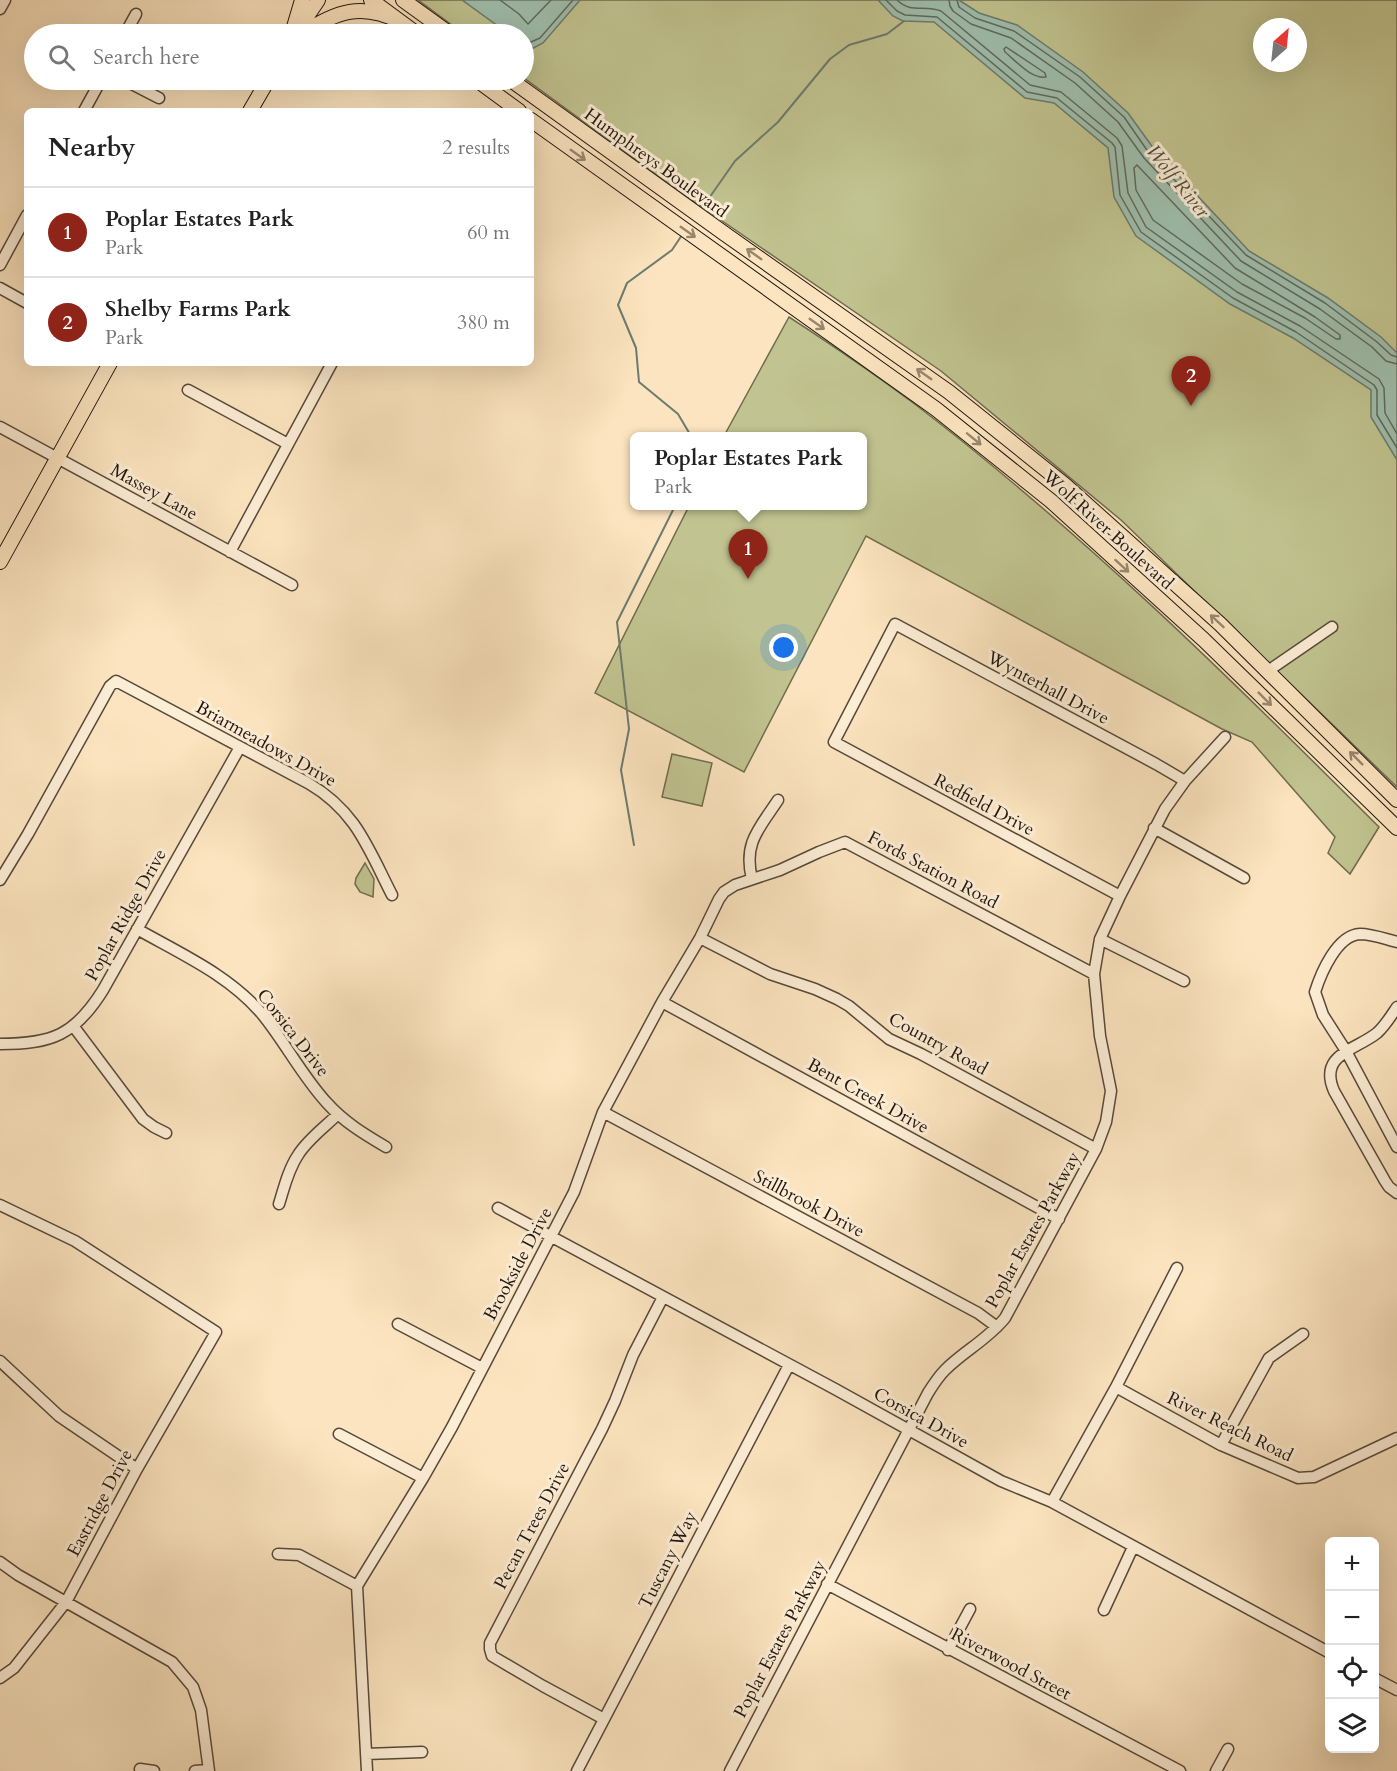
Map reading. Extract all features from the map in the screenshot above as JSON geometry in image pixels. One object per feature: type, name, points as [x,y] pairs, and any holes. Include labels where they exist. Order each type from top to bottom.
[{"type":"main road","points":[[296,24],[302,0]]},
{"type":"main road","points":[[300,24],[318,0]]},
{"type":"main road","points":[[371,0],[403,24]]},
{"type":"main road","points":[[404,0],[436,24]]},
{"type":"main road","points":[[318,24],[351,11],[377,12],[400,22]]},
{"type":"main road","points":[[251,108],[262,90]]},
{"type":"main road","points":[[491,90],[515,108]]},
{"type":"main road","name":"Humphreys Boulevard","points":[[525,90],[782,274]]},
{"type":"main road","name":"Humphreys Boulevard","points":[[534,122],[769,290]]},
{"type":"main road","name":"Wolf River Boulevard","points":[[782,274],[949,392],[1065,485],[1220,624],[1397,800]]},
{"type":"main road","name":"Wolf River Boulevard","points":[[769,290],[936,409],[1051,501],[1204,640],[1397,828]]},
{"type":"main road","points":[[0,562],[108,366]]},
{"type":"street","points":[[0,9],[4,0]]},
{"type":"street","points":[[130,24],[136,14]]},
{"type":"street","points":[[86,108],[96,90]]},
{"type":"street","points":[[142,90],[159,99]]},
{"type":"street","points":[[0,266],[24,221]]},
{"type":"street","points":[[0,288],[24,301]]},
{"type":"street","points":[[230,552],[330,366]]},
{"type":"street","points":[[188,390],[288,444]]},
{"type":"street","name":"Massey Lane","points":[[0,427],[292,585]]},
{"type":"street","name":"Wynterhall Drive","points":[[834,742],[895,624],[1185,781]]},
{"type":"street","points":[[1268,671],[1332,627]]},
{"type":"street","name":"Briarmeadows Drive","points":[[0,880],[110,686],[116,681],[308,783],[339,805],[361,832],[392,895]]},
{"type":"street","name":"Poplar Estates Parkway","points":[[730,1771],[928,1393],[944,1371],[988,1337],[1013,1304],[1096,1149],[1106,1122],[1111,1090],[1100,1036],[1094,974],[1100,939],[1165,809],[1185,781],[1225,737]]},
{"type":"street","name":"Redfield Drive","points":[[834,742],[1120,896]]},
{"type":"street","name":"Poplar Ridge Drive","points":[[0,1044],[49,1040],[74,1027],[88,1012],[240,747]]},
{"type":"street","points":[[752,879],[748,861],[750,849],[761,826],[778,800]]},
{"type":"street","points":[[1154,828],[1244,878]]},
{"type":"street","name":"Fords Station Road","points":[[752,879],[780,870],[845,842],[1094,974]]},
{"type":"street","name":"Brookside Drive","points":[[357,1586],[423,1478],[551,1237],[578,1184],[603,1112],[662,1002],[700,938],[715,906],[724,892],[752,879]]},
{"type":"street","name":"Corsica Drive","points":[[137,929],[208,969],[236,989],[261,1014],[316,1090],[338,1114],[359,1131],[386,1147]]},
{"type":"street","points":[[1397,942],[1362,934],[1343,941],[1330,960],[1315,992],[1323,1015],[1346,1051],[1397,1146]]},
{"type":"street","name":"Country Road","points":[[700,938],[770,974],[837,999],[889,1039],[1096,1149]]},
{"type":"street","points":[[1100,939],[1184,981]]},
{"type":"street","name":"Bent Creek Drive","points":[[662,1002],[1059,1219]]},
{"type":"street","points":[[1397,1007],[1378,1033],[1338,1056],[1332,1065],[1331,1072],[1331,1085],[1385,1181],[1397,1193]]},
{"type":"street","points":[[74,1027],[143,1119],[166,1133]]},
{"type":"street","name":"Stillbrook Drive","points":[[603,1112],[978,1313],[997,1327]]},
{"type":"street","points":[[279,1204],[298,1154],[338,1114]]},
{"type":"street","name":"Eastridge Drive","points":[[0,1205],[75,1241],[216,1332],[137,1469],[66,1602],[14,1668],[0,1678]]},
{"type":"street","name":"Corsica Drive","points":[[498,1208],[1000,1481],[1052,1502],[1325,1651]]},
{"type":"street","points":[[1052,1502],[1116,1387],[1177,1268]]},
{"type":"street","name":"Pecan Trees Drive","points":[[604,1719],[492,1656],[490,1643],[612,1408],[633,1355],[663,1296]]},
{"type":"street","points":[[398,1324],[482,1368]]},
{"type":"street","points":[[1221,1445],[1269,1358],[1303,1334]]},
{"type":"street","points":[[0,1360],[59,1416],[137,1469]]},
{"type":"street","name":"Tuscany Way","points":[[577,1771],[789,1365]]},
{"type":"street","name":"River Reach Road","points":[[1116,1387],[1221,1445],[1298,1478],[1314,1477],[1397,1438]]},
{"type":"street","points":[[339,1434],[423,1478]]},
{"type":"street","points":[[1104,1610],[1134,1547]]},
{"type":"street","points":[[278,1554],[298,1555],[357,1586],[367,1771]]},
{"type":"street","points":[[0,1562],[18,1575],[172,1662],[193,1687],[201,1710],[208,1770],[195,1771]]},
{"type":"street","name":"Riverwood Street","points":[[827,1584],[1180,1771]]},
{"type":"street","points":[[948,1650],[970,1609]]},
{"type":"street","points":[[1379,1681],[1397,1690]]},
{"type":"street","points":[[1216,1771],[1228,1749]]},
{"type":"street","points":[[366,1754],[422,1752]]},
{"type":"street","points":[[140,1769],[154,1771]]},
{"type":"green space","points":[[418,0],[1397,0],[1397,787],[1121,520],[941,371],[680,192],[534,85],[534,24],[450,24]]},
{"type":"green space","points":[[789,317],[853,360],[916,405],[1038,504],[1096,555],[1211,662],[1379,827],[1350,874],[1328,853],[1335,837],[1252,742],[1222,729],[866,536],[744,772],[595,693],[687,510],[867,510],[867,432],[726,432]]},
{"type":"green space","points":[[672,754],[712,763],[702,806],[662,797]]},
{"type":"green space","points":[[365,863],[374,879],[373,897],[360,892],[355,884]]},
{"type":"water","points":[[462,0],[580,0],[543,43],[534,48],[534,24],[495,24]]},
{"type":"water","name":"Wolf River","points":[[878,0],[959,0],[979,13],[1017,25],[1083,72],[1128,113],[1154,149],[1249,251],[1328,298],[1381,337],[1397,353],[1397,460],[1371,417],[1371,390],[1293,338],[1230,304],[1136,236],[1114,197],[1108,148],[1054,103],[1025,98],[934,22],[903,21],[893,16]]},
{"type":"waterway","points":[[700,211],[735,161],[778,122],[830,59],[849,45],[887,34],[904,21]]},
{"type":"waterway","points":[[682,235],[672,250],[627,283],[618,305],[636,348],[639,382],[678,414],[689,432]]},
{"type":"waterway","points":[[634,845],[621,770],[629,729],[617,622],[673,510]]},
{"type":"place","name":"Shelby Farms Park","points":[[1191,406]]},
{"type":"place","name":"Poplar Estates Park","points":[[748,579]]}]
